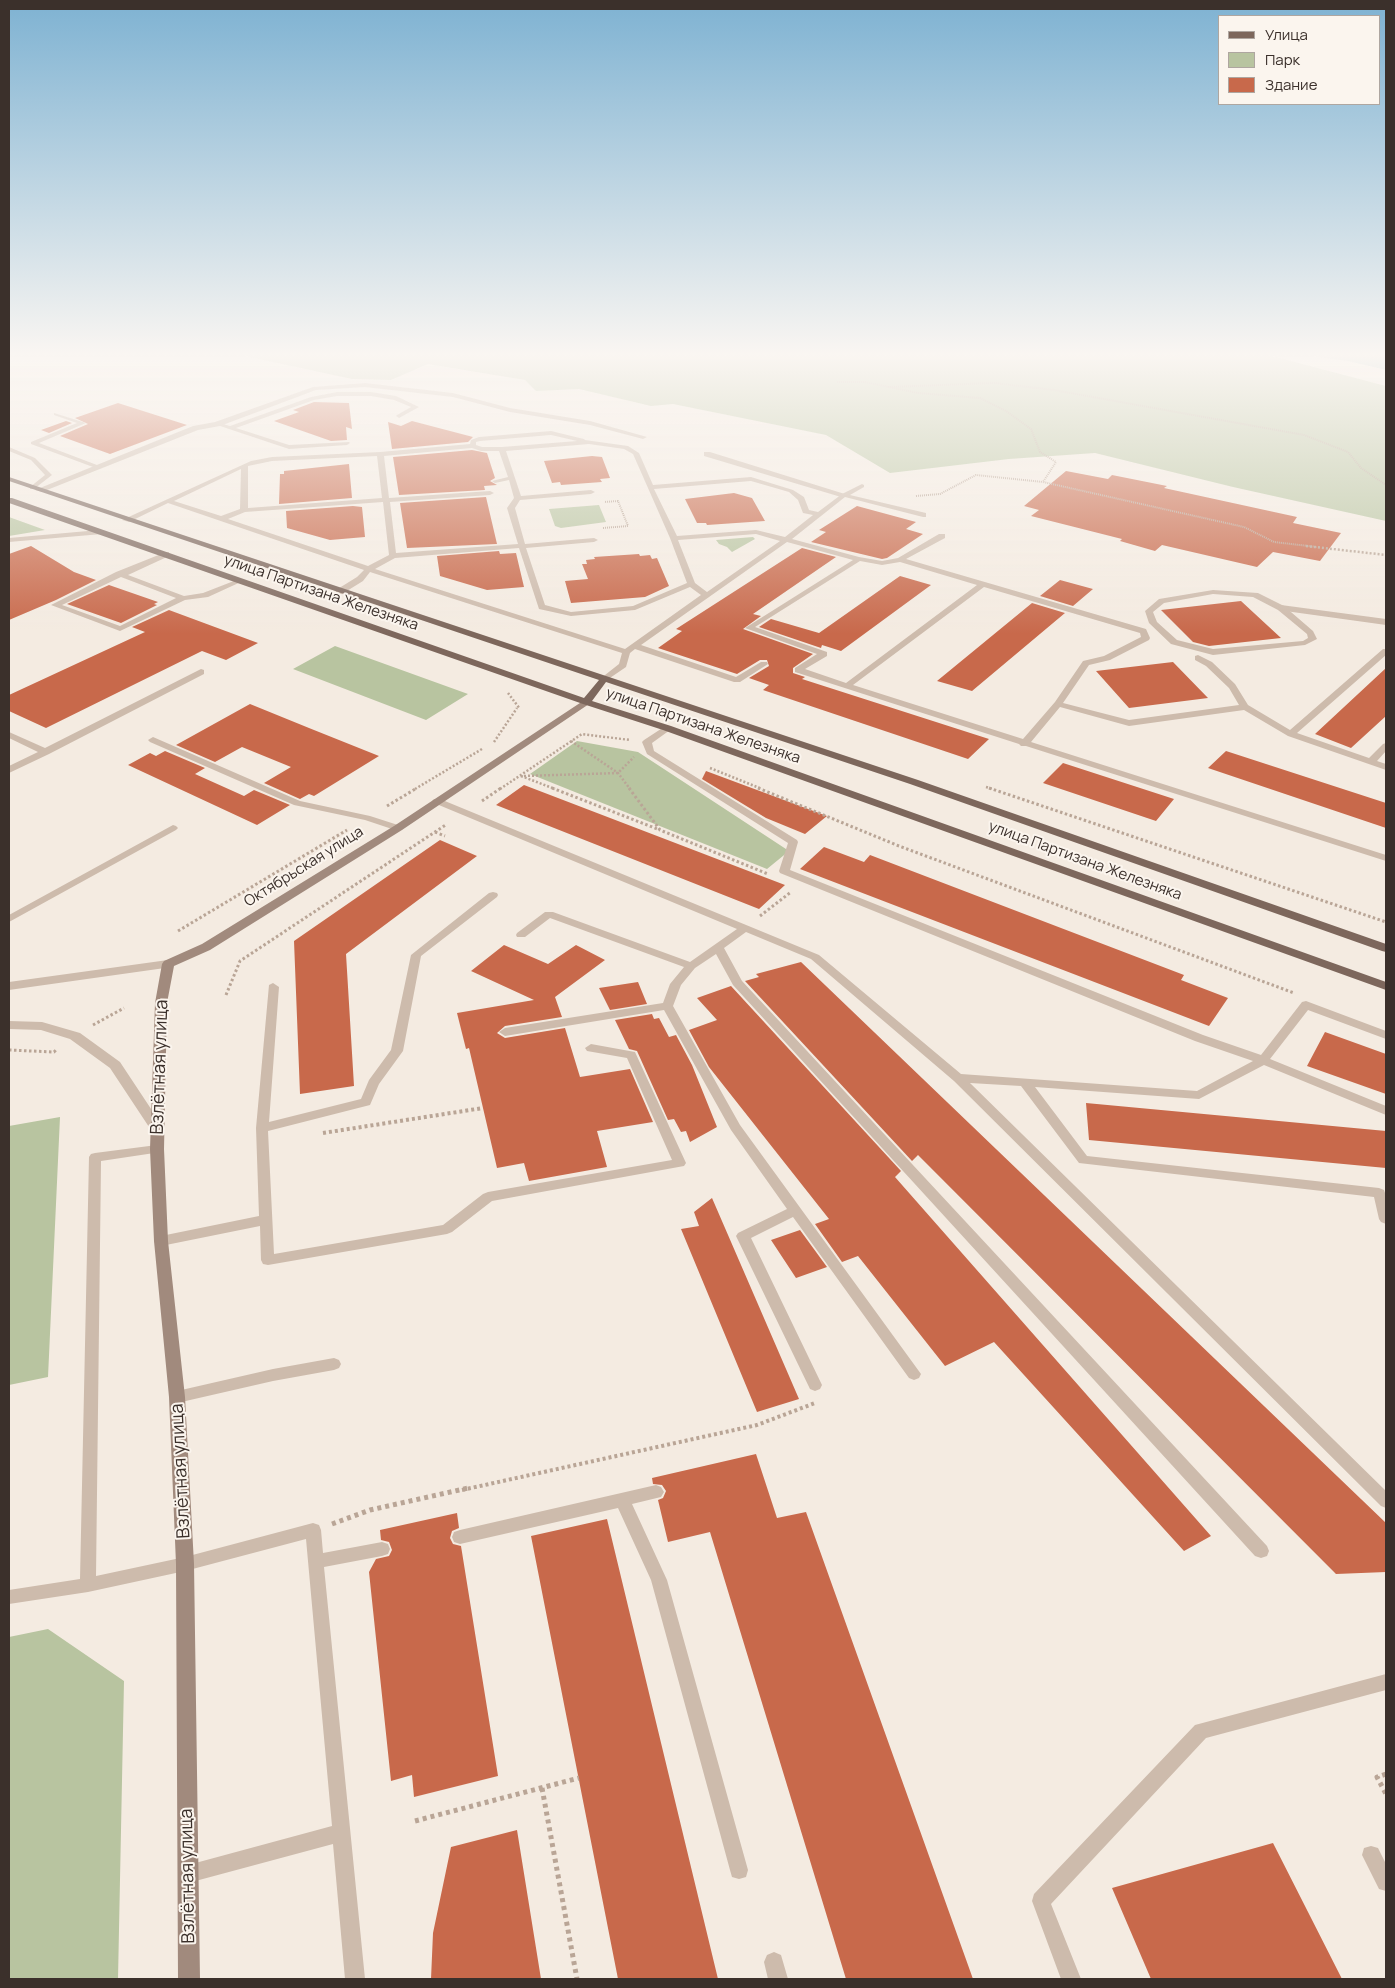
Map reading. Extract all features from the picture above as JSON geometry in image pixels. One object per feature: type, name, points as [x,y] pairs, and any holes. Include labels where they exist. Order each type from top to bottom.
[{"type":"main road","name":"улица Партизана Железняка","points":[[9,479],[339,592],[914,782],[1386,948]]},
{"type":"main road","name":"улица Партизана Железняка","points":[[9,500],[365,623],[586,702],[667,728],[1386,986]]},
{"type":"main road","points":[[586,702],[604,679]]},
{"type":"main road","name":"Октябрьская улица","points":[[168,964],[206,947],[398,828],[586,702]]},
{"type":"main road","name":"Взлётная улица","points":[[168,964],[161,1003],[156,1127],[161,1240],[177,1397],[186,1564],[189,1979]]},
{"type":"street","points":[[36,489],[141,449]]},
{"type":"street","points":[[707,454],[844,495]]},
{"type":"street","points":[[1282,608],[1386,622]]},
{"type":"street","name":"Октябрьская улица","points":[[9,986],[168,964]]},
{"type":"street","points":[[9,1025],[42,1026],[75,1036],[115,1065],[156,1127]]},
{"type":"lane","points":[[9,449],[33,459],[49,475],[36,489]]},
{"type":"lane","points":[[49,449],[95,466]]},
{"type":"lane","points":[[126,520],[245,465],[272,459],[380,454],[440,449]]},
{"type":"lane","points":[[478,449],[482,451],[497,449]]},
{"type":"lane","points":[[502,449],[518,498]]},
{"type":"lane","points":[[626,449],[633,450],[674,538],[691,584],[698,591],[707,595]]},
{"type":"lane","points":[[380,454],[393,556]]},
{"type":"lane","points":[[244,510],[245,465]]},
{"type":"lane","points":[[495,481],[511,478]]},
{"type":"lane","points":[[650,487],[751,480],[791,491],[801,499],[806,511],[818,514]]},
{"type":"lane","points":[[604,679],[623,664],[630,649],[787,539],[844,495],[862,486]]},
{"type":"lane","points":[[518,498],[591,492]]},
{"type":"lane","points":[[221,519],[244,510],[490,493]]},
{"type":"lane","points":[[844,495],[923,516]]},
{"type":"lane","points":[[518,498],[511,508],[542,607],[571,614],[635,608],[691,584]]},
{"type":"lane","points":[[168,501],[368,569],[738,680],[764,664]]},
{"type":"lane","points":[[9,540],[99,532]]},
{"type":"lane","points":[[674,538],[756,532],[859,559],[882,563],[900,560],[942,536]]},
{"type":"lane","points":[[339,592],[360,579],[368,569],[393,556],[594,540]]},
{"type":"lane","points":[[166,554],[55,605],[120,629],[182,598],[205,596],[239,581]]},
{"type":"lane","points":[[859,559],[749,628],[824,654],[798,670],[1024,744],[1386,858]]},
{"type":"lane","points":[[900,560],[1143,631],[1146,638],[1130,647],[1107,658],[1086,663],[1058,704],[1024,744]]},
{"type":"lane","points":[[119,574],[182,598]]},
{"type":"lane","points":[[847,686],[983,584]]},
{"type":"lane","points":[[1213,592],[1255,595],[1282,608],[1310,633],[1313,638],[1305,643],[1212,652],[1174,642],[1154,623],[1149,611],[1162,600],[1213,592]]},
{"type":"lane","points":[[1291,734],[1386,651]]},
{"type":"lane","points":[[1198,658],[1209,664],[1232,686],[1245,707],[1291,734],[1386,767]]},
{"type":"lane","points":[[9,770],[201,672]]},
{"type":"lane","points":[[1058,704],[1129,722],[1245,707]]},
{"type":"lane","points":[[667,728],[647,742],[650,752],[792,842],[784,871],[1199,1038],[1263,1060],[1386,1111]]},
{"type":"lane","points":[[9,735],[46,752]]},
{"type":"lane","points":[[153,740],[297,803],[368,818],[398,828]]},
{"type":"lane","points":[[1371,761],[1386,746]]},
{"type":"lane","points":[[437,801],[816,957],[958,1078],[1386,1501]]},
{"type":"lane","points":[[9,919],[173,828]]},
{"type":"lane","points":[[262,1128],[366,1102],[373,1083],[397,1051],[416,955],[493,895]]},
{"type":"lane","points":[[521,935],[549,914],[691,966]]},
{"type":"lane","points":[[667,1006],[676,984],[691,966],[746,927]]},
{"type":"lane","points":[[717,946],[737,983],[1260,1551]]},
{"type":"lane","points":[[274,987],[262,1128],[268,1260],[447,1229],[488,1197],[680,1163],[631,1055],[591,1048]]},
{"type":"lane","points":[[958,1078],[1199,1095],[1263,1060],[1306,1005],[1386,1035]]},
{"type":"lane","points":[[505,1032],[667,1006]]},
{"type":"lane","points":[[667,1006],[735,1127],[794,1211],[914,1374]]},
{"type":"lane","points":[[1024,1082],[1083,1160],[1383,1194],[1386,1219]]},
{"type":"lane","points":[[88,1584],[95,1157],[157,1149]]},
{"type":"lane","points":[[794,1211],[743,1236],[814,1385]]},
{"type":"lane","points":[[161,1240],[266,1220]]},
{"type":"lane","points":[[177,1397],[274,1375],[334,1364]]},
{"type":"lane","points":[[460,1537],[656,1492]]},
{"type":"lane","points":[[622,1500],[658,1580],[739,1870]]},
{"type":"lane","points":[[9,1597],[88,1584],[186,1564],[313,1530],[355,1979]]},
{"type":"lane","points":[[316,1561],[382,1549]]},
{"type":"lane","points":[[1071,1979],[1041,1901],[1201,1731],[1386,1682]]},
{"type":"lane","points":[[188,1874],[341,1833]]},
{"type":"lane","points":[[1371,1855],[1386,1882]]},
{"type":"path","points":[[1039,449],[1040,452],[1056,462],[1043,482]]},
{"type":"path","points":[[1340,449],[1348,452],[1361,468],[1386,485]]},
{"type":"path","points":[[912,498],[920,494],[940,494],[976,475],[1043,482],[1244,527],[1274,542],[1386,555]]},
{"type":"path","points":[[598,502],[618,501],[628,526],[601,528]]},
{"type":"path","points":[[226,995],[240,961],[582,734]]},
{"type":"path","points":[[571,742],[618,774],[660,830]]},
{"type":"path","points":[[521,776],[618,774],[638,752]]},
{"type":"path","points":[[706,766],[899,846],[1300,996]]},
{"type":"path","points":[[521,776],[770,875]]},
{"type":"path","points":[[980,785],[1386,922]]},
{"type":"path","points":[[434,832],[445,836]]},
{"type":"path","points":[[746,927],[798,886]]},
{"type":"path","points":[[86,1029],[124,1008]]},
{"type":"path","points":[[9,1050],[54,1052]]},
{"type":"path","points":[[423,1118],[483,1108]]},
{"type":"path","points":[[313,1530],[370,1510],[756,1425],[804,1409]]},
{"type":"path","points":[[1386,1774],[1377,1777],[1386,1794]]},
{"type":"path","points":[[415,1821],[579,1778]]},
{"type":"path","points":[[542,1788],[577,1979]]},
{"type":"green space","points":[[849,449],[1386,449],[1386,521],[1233,487],[1095,453],[1009,459],[890,473]]},
{"type":"green space","points":[[599,505],[606,522],[561,528],[555,526],[549,509]]},
{"type":"green space","points":[[9,517],[45,530],[9,536]]},
{"type":"green space","points":[[753,537],[755,539],[732,552],[716,540]]},
{"type":"green space","points":[[335,646],[468,694],[426,720],[293,669]]},
{"type":"green space","points":[[577,741],[638,752],[789,851],[767,869],[530,774]]},
{"type":"green space","points":[[60,1117],[48,1377],[9,1385],[9,1126]]},
{"type":"green space","points":[[48,1629],[124,1681],[118,1979],[9,1979],[9,1637]]},
{"type":"building","points":[[95,449],[124,449],[110,454]]},
{"type":"building","points":[[472,450],[487,453],[495,478],[490,481],[497,485],[484,486],[485,490],[399,495],[393,457]]},
{"type":"building","points":[[592,456],[602,457],[610,478],[600,479],[602,482],[561,485],[560,482],[552,483],[544,461]]},
{"type":"building","points":[[349,464],[352,498],[279,504],[280,474],[284,474],[284,471]]},
{"type":"building","points":[[1066,471],[1108,479],[1112,475],[1167,486],[1164,488],[1297,517],[1293,523],[1341,533],[1320,561],[1273,552],[1257,567],[1162,545],[1155,551],[1120,541],[1122,539],[1031,516],[1039,510],[1024,506]]},
{"type":"building","points":[[734,493],[752,498],[765,521],[707,525],[706,523],[697,523],[685,499]]},
{"type":"building","points":[[486,497],[497,544],[407,548],[400,503]]},
{"type":"building","points":[[857,506],[916,522],[906,529],[923,534],[887,558],[882,559],[811,542],[826,532],[819,530]]},
{"type":"building","points":[[362,507],[365,537],[330,540],[287,528],[286,511]]},
{"type":"building","points":[[31,546],[74,572],[96,580],[9,620],[9,554]]},
{"type":"building","points":[[802,548],[836,557],[753,614],[761,616],[743,629],[813,654],[793,668],[793,673],[805,677],[802,679],[989,739],[968,759],[763,690],[769,685],[749,678],[769,666],[767,660],[760,660],[737,674],[658,648],[682,631],[676,629]]},
{"type":"building","points":[[499,551],[500,554],[516,553],[524,587],[487,590],[440,576],[437,556]]},
{"type":"building","points":[[639,554],[640,556],[650,555],[652,559],[657,558],[669,586],[645,597],[571,603],[565,581],[588,579],[582,564],[587,564],[586,560],[595,559],[594,557]]},
{"type":"building","points":[[900,576],[931,585],[841,651],[822,645],[821,648],[759,627],[771,619],[819,633]]},
{"type":"building","points":[[1060,580],[1093,589],[1073,606],[1040,596]]},
{"type":"building","points":[[109,585],[158,602],[154,604],[157,605],[121,623],[67,604]]},
{"type":"building","points":[[1241,601],[1281,638],[1209,646],[1193,642],[1161,610]]},
{"type":"building","points":[[1032,603],[1065,613],[972,691],[937,681]]},
{"type":"building","points":[[169,610],[258,643],[226,660],[202,651],[46,728],[9,711],[9,695],[145,632],[132,627]]},
{"type":"building","points":[[1173,662],[1208,698],[1129,708],[1096,671]]},
{"type":"building","points":[[1386,668],[1386,716],[1351,748],[1315,734]]},
{"type":"building","points":[[250,704],[379,756],[314,796],[309,794],[300,799],[264,783],[291,767],[242,747],[215,762],[176,745]]},
{"type":"building","points":[[165,751],[205,768],[195,774],[244,796],[254,790],[290,805],[257,825],[128,765],[150,753],[156,756]]},
{"type":"building","points":[[1226,751],[1386,803],[1386,828],[1208,768]]},
{"type":"building","points":[[1063,763],[1174,799],[1156,821],[1043,783]]},
{"type":"building","points":[[706,771],[827,816],[805,834],[766,818],[702,779]]},
{"type":"building","points":[[524,785],[785,885],[759,909],[496,805]]},
{"type":"building","points":[[440,840],[477,856],[346,954],[354,1086],[300,1094],[294,941]]},
{"type":"building","points":[[824,847],[864,862],[870,855],[1184,975],[1181,980],[1228,998],[1209,1026],[800,869]]},
{"type":"building","points":[[504,945],[548,964],[576,945],[605,960],[555,997],[562,1017],[505,1026],[497,1033],[505,1038],[565,1028],[580,1077],[630,1069],[653,1122],[597,1131],[607,1167],[529,1181],[524,1163],[497,1168],[469,1048],[466,1049],[457,1013],[534,1000],[471,971]]},
{"type":"building","points":[[801,962],[1386,1523],[1386,1572],[1336,1574],[918,1155],[912,1161],[745,981],[759,977],[756,974]]},
{"type":"building","points":[[638,982],[647,1004],[610,1010],[599,988]]},
{"type":"building","points":[[731,986],[901,1171],[895,1177],[1211,1536],[1184,1551],[994,1342],[945,1366],[858,1256],[842,1262],[815,1224],[829,1219],[709,1067],[689,1030],[717,1020],[697,998]]},
{"type":"building","points":[[652,1014],[654,1019],[659,1018],[669,1037],[676,1035],[692,1065],[717,1127],[690,1142],[686,1131],[681,1132],[674,1119],[668,1120],[637,1051],[629,1049],[615,1020]]},
{"type":"building","points":[[1325,1032],[1386,1054],[1386,1094],[1307,1066]]},
{"type":"building","points":[[1086,1103],[1386,1131],[1386,1168],[1089,1140]]},
{"type":"building","points":[[712,1198],[799,1399],[757,1412],[681,1229],[699,1226],[694,1212]]},
{"type":"building","points":[[800,1230],[827,1267],[796,1278],[771,1240]]},
{"type":"building","points":[[756,1454],[777,1518],[806,1512],[973,1979],[846,1979],[710,1532],[668,1542],[658,1500],[663,1498],[666,1491],[662,1485],[653,1484],[652,1478]]},
{"type":"building","points":[[457,1513],[459,1528],[452,1531],[450,1538],[453,1544],[461,1546],[498,1776],[414,1797],[412,1775],[391,1781],[369,1572],[376,1559],[389,1556],[392,1550],[389,1542],[381,1540],[380,1530]]},
{"type":"building","points":[[607,1519],[718,1979],[618,1979],[531,1536]]},
{"type":"building","points":[[517,1830],[541,1979],[431,1979],[433,1933],[451,1847]]},
{"type":"building","points":[[1273,1843],[1342,1979],[1151,1979],[1112,1888]]}]
